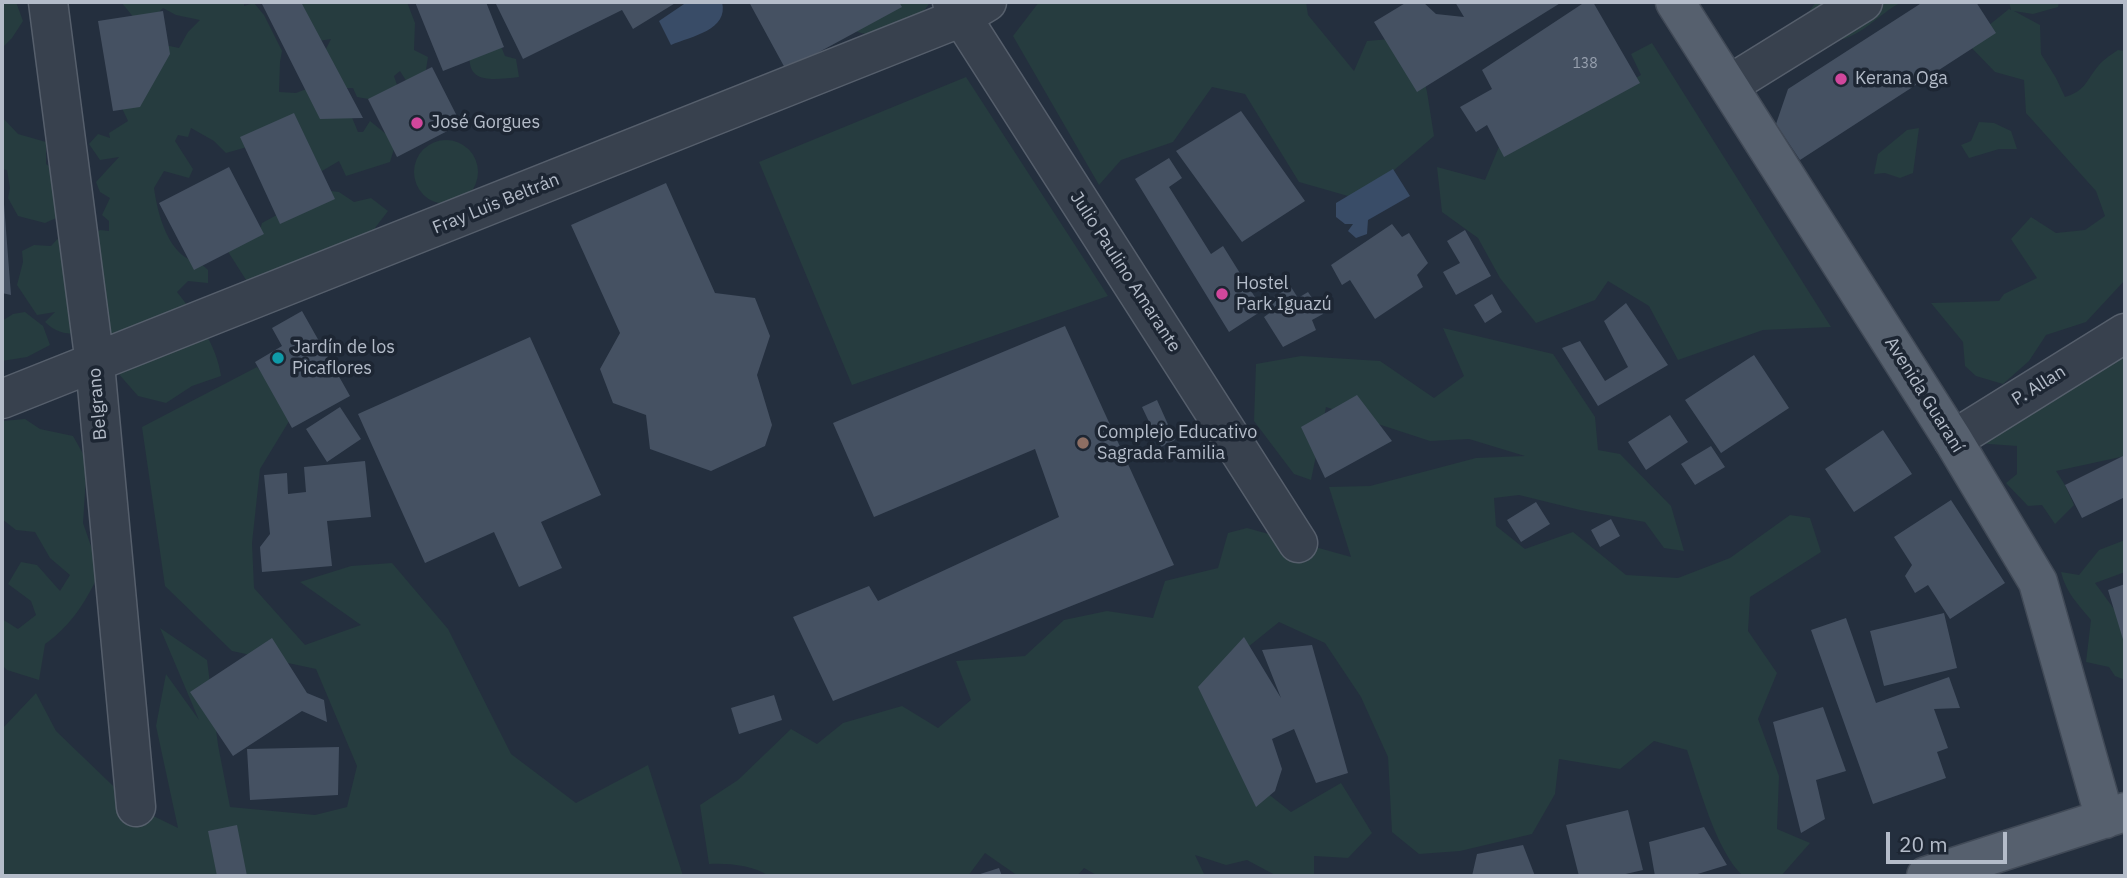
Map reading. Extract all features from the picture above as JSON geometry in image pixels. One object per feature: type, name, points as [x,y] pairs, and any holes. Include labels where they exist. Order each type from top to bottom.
[{"type":"main road","name":"Avenida Guaraní","points":[[1675,2],[1953,440],[2038,582],[2115,815]]},
{"type":"main road","points":[[1926,876],[2115,815]]},
{"type":"street","name":"Belgrano","points":[[48,2],[94,364],[135,807]]},
{"type":"street","points":[[1729,85],[1863,2]]},
{"type":"street","name":"Fray Luis Beltrán","points":[[2,399],[94,364],[967,7]]},
{"type":"street","name":"Julio Paulino Amarante","points":[[967,7],[1298,543]]},
{"type":"street","name":"P. Allan","points":[[1953,440],[2125,333]]},
{"type":"green space","points":[[2,2],[16,2],[23,21],[2,48]]},
{"type":"green space","points":[[121,2],[244,2],[244,6],[254,3],[264,15],[282,51],[279,92],[296,93],[309,88],[351,115],[358,132],[363,132],[370,121],[396,142],[390,162],[346,176],[339,161],[322,171],[265,142],[226,153],[214,141],[191,128],[188,137],[178,135],[175,141],[193,169],[189,178],[164,171],[154,188],[155,197],[163,226],[172,243],[185,257],[208,270],[208,283],[188,281],[177,292],[210,343],[221,376],[192,386],[166,403],[138,396],[117,372],[117,337],[98,333],[71,334],[54,329],[45,322],[55,312],[37,315],[17,285],[23,262],[22,251],[34,245],[51,246],[63,233],[73,248],[100,230],[109,231],[109,221],[102,215],[110,198],[100,192],[96,182],[119,157],[100,160],[89,144],[98,134],[110,138],[109,133],[128,121],[120,104],[165,45],[179,48],[188,32],[200,20],[176,15],[163,8],[152,19],[135,19]]},
{"type":"green space","points":[[298,2],[407,2],[415,23],[414,50],[428,57],[425,76],[410,87],[400,71],[394,76],[400,94],[380,101],[357,97],[353,88],[337,88],[322,57],[331,39],[306,43],[291,18]]},
{"type":"green space","points":[[835,2],[930,2],[925,10],[909,23],[888,32],[868,34],[851,27]]},
{"type":"green space","points":[[1039,2],[1306,2],[1308,15],[1354,71],[1367,41],[1413,37],[1427,92],[1434,136],[1393,171],[1355,198],[1299,182],[1245,94],[1212,87],[1173,142],[1121,160],[1099,185],[1013,36]]},
{"type":"green space","points":[[1816,2],[1902,2],[1850,37],[1829,41],[1805,17]]},
{"type":"green space","points":[[2009,2],[2059,2],[2058,7],[2033,14],[2014,11],[2040,25],[2041,54],[2065,97],[2082,88],[2108,57],[2118,50],[2125,51],[2125,280],[2086,322],[2046,335],[2029,361],[2003,384],[1976,376],[1965,366],[1963,342],[1931,303],[1999,301],[2004,294],[2037,278],[2011,239],[2031,217],[2056,233],[2085,230],[2105,216],[2096,191],[2026,113],[2024,80],[1995,72],[1967,43],[2011,10]]},
{"type":"green space","points":[[497,37],[505,56],[516,59],[519,77],[494,79],[478,76],[473,72],[470,55]]},
{"type":"green space","points":[[1652,43],[1831,327],[1763,330],[1678,360],[1649,306],[1608,281],[1595,300],[1536,323],[1500,278],[1478,238],[1442,212],[1437,167],[1485,180],[1501,142],[1525,143],[1641,75],[1631,54]]},
{"type":"green space","points":[[966,77],[1108,296],[852,385],[759,162]]},
{"type":"green space","points":[[2,117],[18,134],[46,142],[46,164],[61,174],[63,215],[45,223],[18,216],[8,198],[10,188],[7,170],[2,169]]},
{"type":"green space","points":[[1979,122],[1994,123],[2011,131],[2017,149],[1999,149],[1969,158],[1961,145],[1971,141]]},
{"type":"green space","points":[[1919,128],[1913,173],[1900,178],[1885,173],[1874,174],[1878,154],[1907,130]]},
{"type":"green space","points":[[440,140],[452,140],[469,149],[476,160],[476,184],[469,195],[452,204],[440,204],[428,199],[419,190],[414,178],[414,166],[419,154],[428,145]]},
{"type":"green space","points":[[323,190],[339,192],[354,202],[371,198],[388,211],[375,228],[371,265],[248,283],[227,250],[259,233],[262,223]]},
{"type":"green space","points":[[25,312],[43,326],[50,345],[27,357],[2,361],[2,321],[13,314]]},
{"type":"green space","points":[[1443,328],[1553,354],[1595,417],[1598,450],[1620,454],[1671,506],[1684,551],[1664,548],[1645,522],[1519,495],[1494,498],[1496,526],[1525,549],[1573,532],[1626,575],[1678,578],[1730,558],[1790,515],[1810,518],[1821,552],[1750,597],[1748,631],[1777,673],[1758,719],[1779,776],[1777,829],[1810,843],[1781,876],[1743,876],[1733,865],[1717,835],[1687,750],[1654,741],[1620,769],[1559,759],[1555,794],[1532,834],[1460,851],[1419,854],[1392,832],[1388,757],[1361,697],[1325,643],[1279,622],[1222,668],[1257,785],[1291,812],[1341,783],[1372,833],[1348,858],[1314,856],[1314,876],[1277,876],[1247,860],[1226,865],[1195,855],[1205,876],[1098,876],[1084,868],[1077,876],[1018,876],[985,853],[968,876],[769,876],[740,866],[709,864],[700,805],[738,780],[791,729],[817,744],[843,723],[902,706],[938,728],[971,700],[956,661],[1025,656],[1064,620],[1107,611],[1153,618],[1165,581],[1218,568],[1228,533],[1247,528],[1351,557],[1329,487],[1370,486],[1476,458],[1525,456],[1469,439],[1430,441],[1326,407],[1311,480],[1294,474],[1254,421],[1256,364],[1301,356],[1380,361],[1434,398],[1464,376]]},
{"type":"green space","points":[[2125,345],[2125,456],[2056,471],[2074,505],[2055,524],[2042,505],[2028,506],[2006,483],[2017,474],[2017,446],[1975,443]]},
{"type":"green space","points":[[257,367],[294,413],[260,469],[252,543],[254,588],[305,645],[361,625],[300,582],[351,566],[392,563],[448,629],[511,754],[576,803],[648,765],[683,876],[2,876],[2,729],[36,693],[56,731],[135,807],[178,828],[156,726],[166,674],[199,720],[160,628],[207,660],[218,745],[230,807],[315,815],[347,807],[357,766],[316,669],[232,651],[165,586],[142,427]]},
{"type":"green space","points":[[25,419],[40,429],[73,436],[87,461],[83,523],[100,572],[77,612],[63,629],[45,644],[39,680],[7,670],[2,665],[2,619],[18,629],[36,615],[31,601],[8,584],[21,562],[37,565],[60,591],[70,575],[50,558],[35,532],[16,530],[2,519],[2,421]]},
{"type":"green space","points":[[2125,540],[2125,572],[2095,583],[2125,624],[2125,680],[2115,676],[2109,667],[2086,662],[2091,620],[2069,592],[2061,572],[2079,575],[2099,550]]},
{"type":"water","points":[[687,2],[722,2],[723,12],[720,19],[707,31],[671,45],[659,21]]},
{"type":"water","points":[[1393,169],[1410,196],[1368,220],[1367,234],[1356,238],[1348,231],[1353,224],[1345,224],[1336,217],[1336,203]]},
{"type":"building","points":[[261,2],[301,2],[363,118],[320,119]]},
{"type":"building","points":[[415,2],[486,2],[504,47],[443,71]]},
{"type":"building","points":[[495,2],[677,2],[633,29],[622,10],[523,59]]},
{"type":"building","points":[[749,2],[899,2],[902,7],[786,70]]},
{"type":"building","points":[[1407,2],[1423,2],[1436,14],[1464,17],[1455,2],[1562,2],[1417,92],[1374,22]]},
{"type":"building","points":[[1585,2],[1593,2],[1640,83],[1504,157],[1487,125],[1476,132],[1460,107],[1492,89],[1482,70]]},
{"type":"building","points":[[1923,2],[1976,2],[1996,33],[1800,160],[1776,124],[1788,89]]},
{"type":"building","points":[[163,11],[170,54],[140,107],[113,111],[98,21]]},
{"type":"building","points":[[432,67],[461,124],[397,157],[368,99]]},
{"type":"building","points":[[1241,111],[1305,201],[1242,242],[1176,151]]},
{"type":"building","points":[[294,113],[335,199],[280,224],[240,137]]},
{"type":"building","points":[[1169,158],[1182,178],[1169,187],[1211,254],[1223,246],[1263,310],[1229,332],[1135,179]]},
{"type":"building","points":[[229,167],[264,234],[194,270],[159,203]]},
{"type":"building","points":[[666,183],[715,293],[755,298],[770,336],[757,375],[772,425],[765,446],[711,471],[650,449],[646,415],[613,403],[600,369],[620,333],[571,225]]},
{"type":"building","points":[[4,204],[11,295],[2,293]]},
{"type":"building","points":[[1392,224],[1402,237],[1409,233],[1428,263],[1417,275],[1423,287],[1375,319],[1350,280],[1342,285],[1331,265]]},
{"type":"building","points":[[1465,230],[1491,276],[1456,295],[1443,272],[1460,263],[1447,241]]},
{"type":"building","points":[[1291,287],[1298,298],[1308,292],[1323,314],[1312,320],[1316,330],[1283,347],[1264,317],[1271,312],[1268,300]]},
{"type":"building","points":[[1492,294],[1502,312],[1485,323],[1474,305]]},
{"type":"building","points":[[1626,303],[1668,365],[1598,406],[1562,348],[1580,341],[1605,381],[1628,367],[1604,321]]},
{"type":"building","points":[[302,311],[350,396],[292,428],[255,362],[282,346],[272,328]]},
{"type":"building","points":[[1065,326],[1174,565],[833,701],[793,617],[869,586],[878,601],[1059,517],[1035,449],[874,517],[833,423]]},
{"type":"building","points":[[530,337],[601,495],[541,522],[562,568],[519,587],[494,532],[425,563],[358,414]]},
{"type":"building","points":[[1754,355],[1789,408],[1721,453],[1685,400]]},
{"type":"building","points":[[1357,395],[1392,441],[1325,478],[1301,427]]},
{"type":"building","points":[[1157,400],[1175,440],[1161,447],[1142,407]]},
{"type":"building","points":[[340,407],[361,439],[327,462],[306,429]]},
{"type":"building","points":[[1670,415],[1688,442],[1646,470],[1628,442]]},
{"type":"building","points":[[1883,430],[1912,474],[1854,512],[1825,469]]},
{"type":"building","points":[[1711,446],[1725,467],[1695,485],[1681,464]]},
{"type":"building","points":[[2125,455],[2125,497],[2082,518],[2065,485]]},
{"type":"building","points":[[365,461],[371,517],[327,521],[332,566],[262,572],[260,547],[270,534],[264,475],[287,473],[288,494],[306,492],[304,467]]},
{"type":"building","points":[[1951,500],[2005,583],[1950,619],[1928,585],[1915,593],[1905,576],[1912,565],[1894,537]]},
{"type":"building","points":[[1536,502],[1550,524],[1521,542],[1507,520]]},
{"type":"building","points":[[1611,519],[1620,536],[1600,547],[1591,530]]},
{"type":"building","points":[[2125,584],[2125,646],[2108,590]]},
{"type":"building","points":[[1944,613],[1957,668],[1884,686],[1870,631]]},
{"type":"building","points":[[1846,618],[1876,703],[1949,677],[1960,708],[1934,709],[1948,748],[1937,752],[1946,778],[1873,804],[1811,630]]},
{"type":"building","points":[[1244,637],[1281,698],[1262,650],[1312,645],[1348,773],[1316,783],[1294,729],[1272,739],[1282,769],[1275,791],[1256,807],[1198,687]]},
{"type":"building","points":[[272,638],[307,693],[324,700],[327,722],[302,711],[233,756],[190,692]]},
{"type":"building","points":[[774,695],[782,720],[739,734],[731,708]]},
{"type":"building","points":[[1823,707],[1846,771],[1816,780],[1825,819],[1801,833],[1773,722]]},
{"type":"building","points":[[339,747],[338,795],[250,800],[247,749]]},
{"type":"building","points":[[1628,810],[1643,870],[1617,876],[1579,876],[1566,825]]},
{"type":"building","points":[[237,825],[247,876],[217,876],[208,831]]},
{"type":"building","points":[[1704,827],[1727,865],[1691,876],[1655,876],[1649,842]]},
{"type":"building","points":[[1523,845],[1535,876],[1472,876],[1477,854]]},
{"type":"building","points":[[999,868],[1002,876],[974,876]]},
{"type":"place","name":"Kerana Oga","points":[[1841,79]]},
{"type":"place","name":"José Gorgues","points":[[417,123]]},
{"type":"place","name":"Hostel Park Iguazú","points":[[1222,294]]},
{"type":"place","name":"Jardín de los Picaflores","points":[[278,358]]},
{"type":"place","name":"Complejo Educativo Sagrada Familia","points":[[1083,443]]}]
